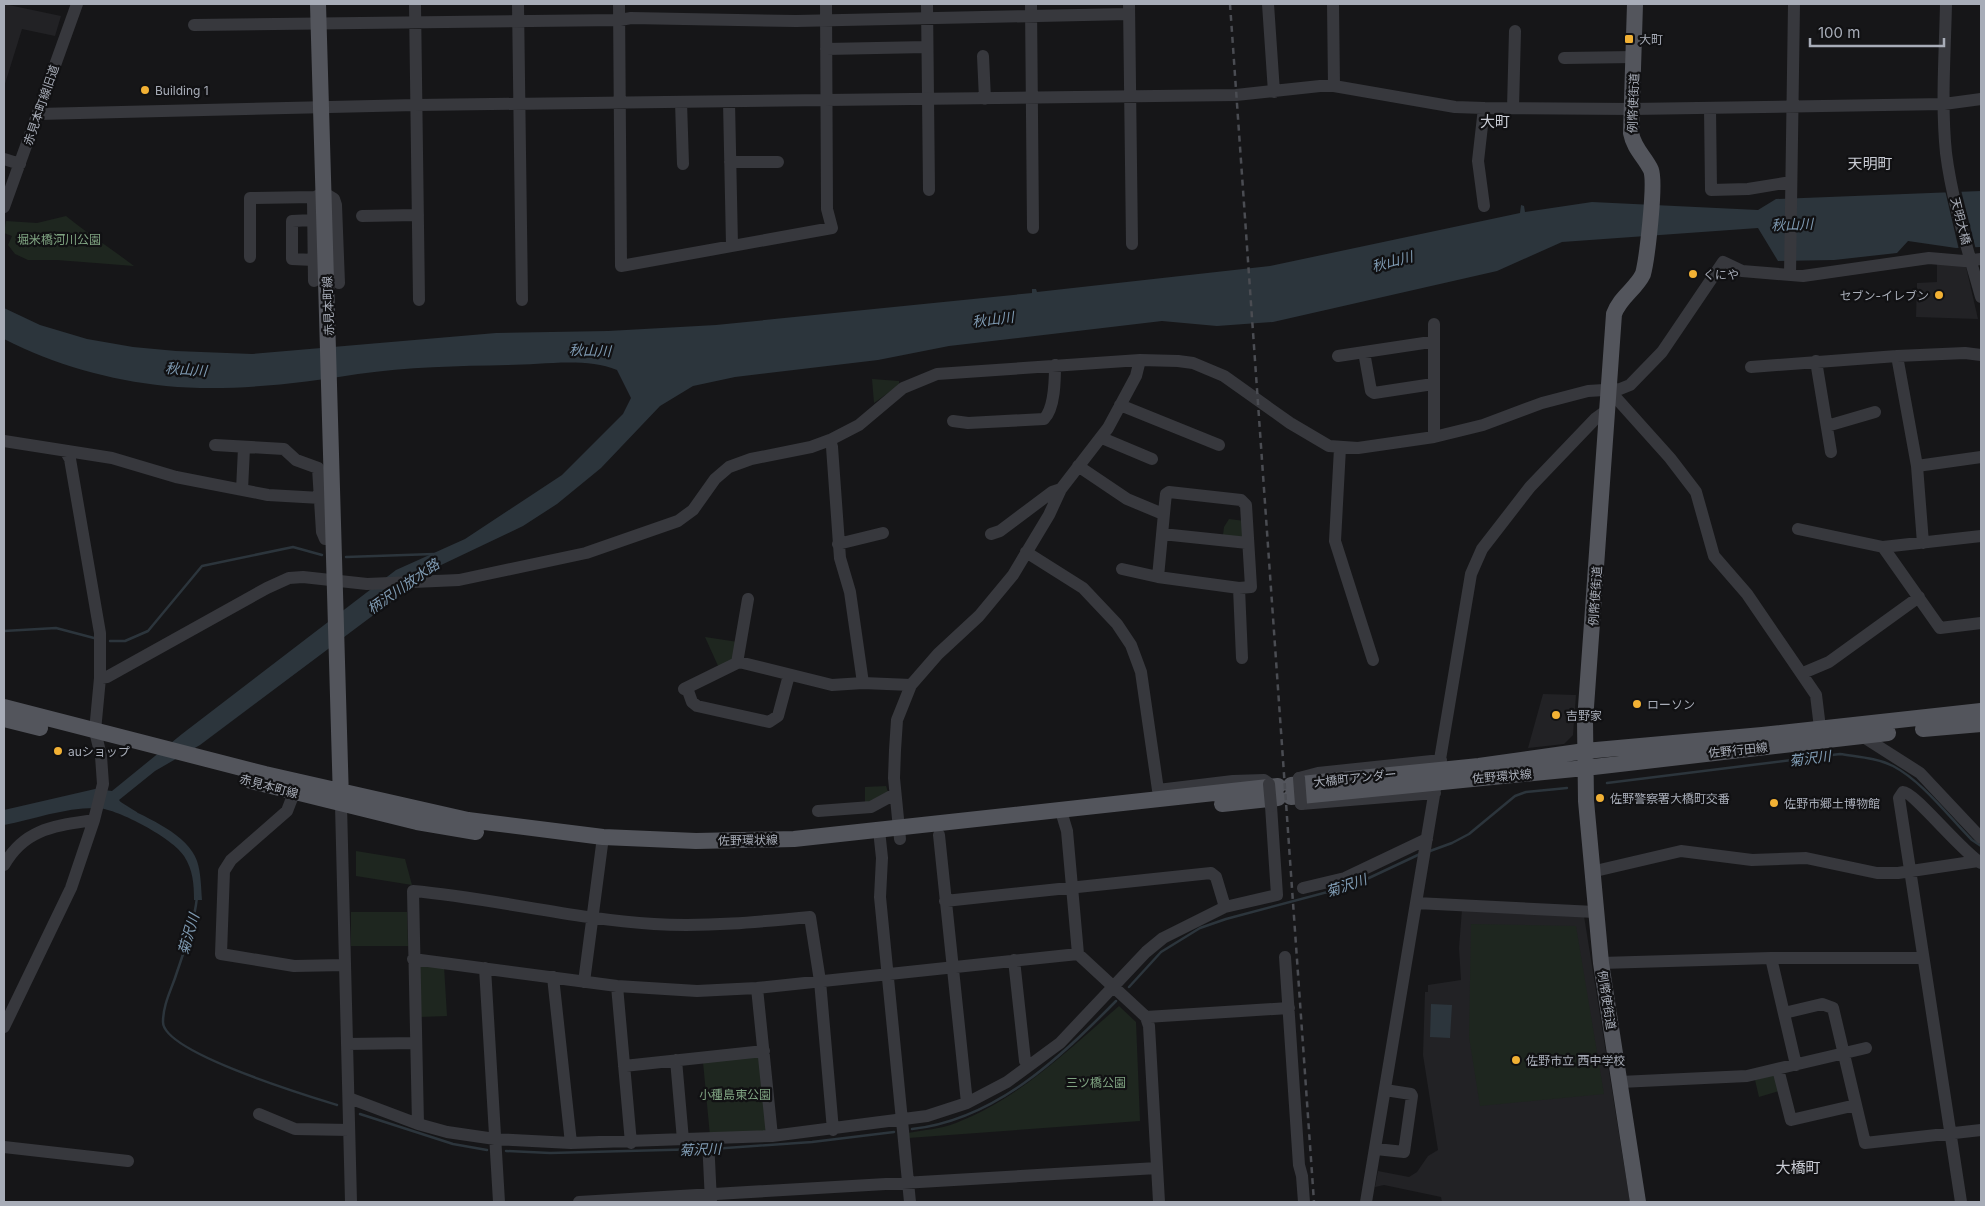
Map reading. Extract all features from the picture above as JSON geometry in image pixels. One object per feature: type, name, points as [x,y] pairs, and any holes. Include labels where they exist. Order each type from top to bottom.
[{"type":"main road","name":"赤見本町線","points":[[318,4],[321,108],[320,195],[333,288],[332,443],[341,798]]},
{"type":"main road","name":"例幣使街道","points":[[1635,4],[1632,140],[1651,171],[1652,189],[1646,258],[1638,283],[1623,297],[1614,314],[1585,768],[1591,872],[1601,963],[1638,1202]]},
{"type":"main road","points":[[4,707],[96,736]]},
{"type":"main road","name":"佐野行田線","points":[[1585,768],[1981,711]]},
{"type":"main road","points":[[4,719],[96,736],[187,759]]},
{"type":"main road","name":"佐野行田線","points":[[1585,751],[1820,735],[1862,736],[1981,724]]},
{"type":"main road","name":"佐野環状線","points":[[1438,776],[1585,751]]},
{"type":"main road","name":"赤見本町線","points":[[187,759],[341,798]]},
{"type":"main road","name":"赤見本町線","points":[[187,759],[294,793],[341,798]]},
{"type":"main road","name":"佐野環状線","points":[[1419,777],[1585,768]]},
{"type":"main road","name":"大橋町アンダー","points":[[1158,806],[1419,777]]},
{"type":"main road","name":"佐野環状線","points":[[341,798],[603,842],[880,836],[1158,806]]},
{"type":"main road","name":"佐野環状線","points":[[899,833],[939,835],[1062,816]]},
{"type":"street","name":"赤見本町線旧道","points":[[4,207],[77,4]]},
{"type":"street","points":[[415,4],[419,300]]},
{"type":"street","points":[[518,4],[522,300]]},
{"type":"street","points":[[619,4],[622,103],[621,266],[832,228],[827,209],[826,4]]},
{"type":"street","points":[[927,4],[930,190]]},
{"type":"street","points":[[1268,4],[1274,92]]},
{"type":"street","points":[[1333,4],[1334,86]]},
{"type":"street","points":[[1790,272],[1794,4]]},
{"type":"street","name":"天明大橋","points":[[1946,4],[1944,104],[1946,154],[1952,186],[1974,258],[1981,297]]},
{"type":"street","points":[[194,25],[518,22],[620,20],[631,18],[826,20],[927,17],[1031,10],[1129,9],[1132,244]]},
{"type":"street","points":[[1031,10],[1032,228]]},
{"type":"street","points":[[1513,108],[1514,31]]},
{"type":"street","points":[[826,48],[928,47]]},
{"type":"street","points":[[983,56],[985,99]]},
{"type":"street","points":[[1564,58],[1634,57]]},
{"type":"street","points":[[38,114],[416,105],[928,101],[1130,96],[1236,96],[1334,86],[1455,107],[1484,108],[1792,107],[1944,104],[1981,99]]},
{"type":"street","points":[[681,102],[682,164]]},
{"type":"street","points":[[729,102],[732,245]]},
{"type":"street","points":[[1484,108],[1478,161],[1484,206]]},
{"type":"street","points":[[1710,108],[1711,190],[1791,186]]},
{"type":"street","points":[[4,159],[20,164]]},
{"type":"street","points":[[730,162],[778,162]]},
{"type":"street","points":[[314,281],[313,201],[320,195]]},
{"type":"street","points":[[250,257],[250,198],[320,195]]},
{"type":"street","points":[[362,216],[418,215]]},
{"type":"street","points":[[313,220],[292,220],[292,259],[314,260]]},
{"type":"street","points":[[100,678],[107,677],[267,588],[289,578],[312,577],[336,582],[367,584],[458,580],[583,554],[678,521],[693,510],[715,479],[729,468],[750,459],[811,447],[830,440],[858,425],[903,388],[928,376],[950,372],[1140,360],[1193,363],[1224,376],[1314,439],[1340,448],[1396,444],[1483,425],[1542,403],[1588,391],[1620,389],[1630,384],[1662,352],[1723,262],[1742,271],[1790,272],[1803,276],[1929,258],[1974,258]]},
{"type":"street","points":[[1434,324],[1434,437]]},
{"type":"street","points":[[1338,356],[1434,343]]},
{"type":"street","points":[[1364,352],[1371,391],[1374,393],[1434,384]]},
{"type":"street","points":[[1751,367],[1816,360],[1965,353],[1981,355]]},
{"type":"street","points":[[1897,356],[1918,466],[1923,543]]},
{"type":"street","points":[[899,833],[895,794],[897,720],[911,685],[938,654],[995,598],[1049,515],[1061,489],[1102,438],[1136,376],[1140,360]]},
{"type":"street","points":[[1816,360],[1831,452]]},
{"type":"street","points":[[953,420],[968,423],[1044,419],[1049,413],[1055,365]]},
{"type":"street","points":[[1610,390],[1696,492],[1714,556],[1721,567],[1747,594],[1816,695],[1820,735]]},
{"type":"street","points":[[1120,405],[1219,445]]},
{"type":"street","points":[[1366,1202],[1472,574],[1482,549],[1530,487],[1596,418],[1607,410]]},
{"type":"street","points":[[1827,426],[1875,412]]},
{"type":"street","points":[[1102,438],[1152,459]]},
{"type":"street","points":[[4,440],[66,452],[112,458],[176,477],[242,490],[290,498],[321,498]]},
{"type":"street","points":[[830,440],[838,544],[850,592],[863,683]]},
{"type":"street","points":[[215,445],[284,450],[296,460],[318,468],[322,535],[325,539],[334,539]]},
{"type":"street","points":[[242,490],[244,448]]},
{"type":"street","points":[[1340,448],[1335,541],[1372,660]]},
{"type":"street","points":[[4,1027],[72,888],[95,815],[101,789],[101,756],[96,736],[100,678],[100,632],[70,459],[66,452]]},
{"type":"street","points":[[1918,466],[1981,457]]},
{"type":"street","points":[[1078,466],[1127,498],[1164,514]]},
{"type":"street","points":[[991,534],[1000,531],[1052,492],[1061,489]]},
{"type":"street","points":[[1122,569],[1158,578],[1239,588],[1252,587],[1246,505],[1241,500],[1169,492],[1166,494],[1158,578]]},
{"type":"street","points":[[1798,529],[1883,547],[1981,536]]},
{"type":"street","points":[[838,544],[883,533]]},
{"type":"street","points":[[1162,534],[1248,543]]},
{"type":"street","points":[[1883,547],[1940,628],[1981,623]]},
{"type":"street","points":[[1026,552],[1083,588],[1117,624],[1131,645],[1141,672],[1158,790],[1264,780],[1285,792],[1438,776]]},
{"type":"street","points":[[1239,588],[1242,658]]},
{"type":"street","points":[[1802,673],[1829,662],[1919,597]]},
{"type":"street","points":[[737,663],[748,599]]},
{"type":"street","points":[[788,674],[778,716],[769,722],[696,706],[685,688],[737,663],[788,674],[832,685],[863,683],[911,685]]},
{"type":"street","points":[[1862,736],[1920,773],[1981,838]]},
{"type":"street","points":[[1285,792],[1318,773],[1438,776]]},
{"type":"street","points":[[348,1098],[418,1124],[447,1132],[495,1139],[571,1143],[708,1141],[772,1136],[833,1130],[945,1112],[1007,1082],[1060,1043],[1163,938],[1225,907],[1277,894],[1285,792]]},
{"type":"street","points":[[1961,1202],[1899,798],[1903,792],[1912,795],[1942,829],[1980,862]]},
{"type":"street","points":[[294,793],[287,811],[231,860],[224,871],[221,954],[294,966],[345,965]]},
{"type":"street","points":[[818,811],[871,808],[895,794]]},
{"type":"street","points":[[341,798],[351,1202]]},
{"type":"street","points":[[4,865],[12,851],[39,831],[95,815]]},
{"type":"street","points":[[1062,816],[1067,831],[1078,954],[1146,1018],[1149,1026],[1159,1202]]},
{"type":"street","points":[[939,835],[967,1103]]},
{"type":"street","points":[[880,836],[880,898],[886,974],[910,1202]]},
{"type":"street","points":[[1303,888],[1345,878],[1426,841]]},
{"type":"street","points":[[584,982],[603,842]]},
{"type":"street","points":[[1591,872],[1688,851],[1752,860],[1806,858],[1877,874],[1910,872],[1980,862]]},
{"type":"street","points":[[945,901],[1211,873],[1216,877],[1225,907]]},
{"type":"street","points":[[418,1124],[412,891],[593,918],[686,926],[810,916],[820,981],[833,1130]]},
{"type":"street","points":[[1416,903],[1595,912]]},
{"type":"street","points":[[414,959],[617,986],[697,990],[757,988],[1078,954]]},
{"type":"street","points":[[1285,957],[1299,1165],[1304,1202]]},
{"type":"street","points":[[1601,963],[1771,958],[1923,958]]},
{"type":"street","points":[[1771,958],[1796,1065]]},
{"type":"street","points":[[1014,960],[1025,1061],[1028,1066]]},
{"type":"street","points":[[485,968],[499,1202]]},
{"type":"street","points":[[553,977],[571,1143]]},
{"type":"street","points":[[617,986],[631,1143]]},
{"type":"street","points":[[757,988],[772,1136]]},
{"type":"street","points":[[1784,1013],[1822,1004],[1831,1006],[1865,1144],[1981,1130]]},
{"type":"street","points":[[1146,1018],[1289,1008]]},
{"type":"street","points":[[347,1044],[416,1044]]},
{"type":"street","points":[[1620,1082],[1746,1076],[1866,1048]]},
{"type":"street","points":[[624,1066],[764,1051]]},
{"type":"street","points":[[676,1060],[683,1140]]},
{"type":"street","points":[[1778,1069],[1791,1120],[1856,1105]]},
{"type":"street","points":[[1376,1149],[1402,1154],[1407,1134],[1411,1094],[1385,1090]]},
{"type":"street","points":[[259,1114],[295,1129],[349,1130]]},
{"type":"street","points":[[708,1141],[711,1198]]},
{"type":"street","points":[[4,1147],[128,1161]]},
{"type":"street","points":[[579,1202],[711,1198],[908,1182],[1157,1168]]},
{"type":"shaded area","points":[[4,4],[61,16],[55,36],[22,29],[4,87]]},
{"type":"shaded area","points":[[1937,260],[1962,263],[1966,267],[1978,319],[1916,317],[1917,283],[1937,282]]},
{"type":"shaded area","name":"吉野家","points":[[1543,694],[1576,695],[1573,735],[1564,744],[1528,748]]},
{"type":"shaded area","name":"佐野市立 西中学校","points":[[1462,909],[1584,916],[1630,1202],[1442,1202],[1441,1197],[1384,1185],[1375,1187],[1378,1171],[1409,1177],[1417,1172],[1428,1156],[1438,1150],[1423,1055],[1425,992],[1428,992],[1428,985],[1461,980],[1459,948]]},
{"type":"green space","name":"堀米橋河川公園","points":[[66,216],[134,266],[57,260],[28,260],[15,254],[8,245],[12,236],[4,233],[6,221],[37,223]]},
{"type":"green space","points":[[872,379],[899,381],[899,385],[874,403]]},
{"type":"green space","points":[[1229,519],[1245,521],[1244,538],[1223,535],[1224,527]]},
{"type":"green space","points":[[705,637],[738,642],[733,660],[719,668]]},
{"type":"green space","points":[[886,786],[888,792],[865,805],[865,787]]},
{"type":"green space","points":[[356,851],[405,859],[412,885],[356,876]]},
{"type":"green space","points":[[351,912],[407,912],[408,946],[351,946]]},
{"type":"green space","points":[[1471,924],[1576,926],[1604,1094],[1480,1106],[1469,1037]]},
{"type":"green space","points":[[420,965],[444,966],[447,1016],[419,1017]]},
{"type":"green space","name":"三ツ橋公園","points":[[1119,1006],[1136,1022],[1140,1121],[908,1138],[908,1133],[950,1125],[1001,1101],[1062,1056]]},
{"type":"green space","name":"小種島東公園","points":[[755,1056],[761,1060],[767,1126],[765,1132],[710,1136],[703,1062]]},
{"type":"green space","points":[[1774,1075],[1779,1091],[1759,1097],[1755,1080]]},
{"type":"water","points":[[1981,191],[1981,247],[1956,248],[1908,241],[1897,253],[1834,260],[1778,261],[1758,228],[1562,242],[1497,271],[1273,322],[1217,326],[1162,321],[949,346],[878,360],[735,377],[693,386],[660,406],[601,468],[557,504],[523,526],[439,566],[200,745],[155,771],[119,800],[124,806],[166,828],[192,851],[197,861],[200,875],[202,900],[194,900],[191,872],[187,861],[178,849],[145,826],[118,814],[98,808],[74,809],[4,825],[4,810],[95,789],[112,791],[182,734],[396,570],[465,539],[562,475],[623,414],[631,398],[617,370],[605,366],[577,363],[414,368],[286,384],[214,388],[166,386],[124,380],[63,364],[4,339],[4,308],[40,325],[87,339],[133,347],[176,351],[252,354],[496,333],[608,331],[716,325],[1032,293],[1032,289],[1036,289],[1037,292],[1270,266],[1520,213],[1521,205],[1524,206],[1525,212],[1592,202],[1758,210],[1776,199]]},
{"type":"water","points":[[1431,1004],[1452,1005],[1450,1038],[1430,1037]]},
{"type":"pier","points":[[1945,190],[1961,190],[1976,250],[1959,250]]},
{"type":"waterway","points":[[110,641],[125,641],[148,631],[202,566],[293,547],[322,555]]},
{"type":"waterway","name":"柄沢川放水路","points":[[346,557],[434,554]]},
{"type":"waterway","points":[[4,631],[56,628],[94,638]]},
{"type":"waterway","name":"菊沢川","points":[[1607,783],[1840,754],[1867,758],[1893,766],[1904,773],[1935,800],[1972,840],[1981,846]]},
{"type":"waterway","name":"菊沢川","points":[[1430,851],[1469,834],[1515,796],[1526,792],[1567,788]]},
{"type":"waterway","name":"菊沢川","points":[[120,803],[136,813]]},
{"type":"waterway","name":"菊沢川","points":[[1129,987],[1161,952],[1200,928],[1226,919],[1354,885],[1420,854]]},
{"type":"waterway","name":"菊沢川","points":[[197,897],[194,918],[164,1010],[163,1022],[169,1034],[210,1059],[269,1083],[337,1105]]},
{"type":"waterway","name":"菊沢川","points":[[912,1129],[942,1123],[971,1113],[998,1100],[1049,1064],[1116,1001]]},
{"type":"waterway","name":"菊沢川","points":[[360,1114],[453,1144],[487,1150]]},
{"type":"waterway","name":"菊沢川","points":[[712,1149],[812,1142],[894,1132]]},
{"type":"waterway","name":"菊沢川","points":[[506,1151],[550,1153],[704,1149]]},
{"type":"railway","points":[[1230,4],[1314,1202]]},
{"type":"place","name":"大町","points":[[1629,39]]},
{"type":"place","name":"Building 1","points":[[145,90]]},
{"type":"place","name":"くにや","points":[[1693,274]]},
{"type":"place","name":"セブン-イレブン","points":[[1939,295]]},
{"type":"place","name":"ローソン","points":[[1637,704]]},
{"type":"place","name":"吉野家","points":[[1556,715]]},
{"type":"place","name":"auショップ","points":[[58,751]]},
{"type":"place","name":"佐野警察署大橋町交番","points":[[1600,798]]},
{"type":"place","name":"佐野市郷土博物館","points":[[1774,803]]},
{"type":"place","name":"佐野市立 西中学校","points":[[1516,1060]]},
{"type":"district","name":"大町","points":[[1495,121]]},
{"type":"district","name":"天明町","points":[[1870,163]]},
{"type":"district","name":"大橋町","points":[[1798,1167]]},
{"type":"water label","name":"秋山川","points":[[1792,224]]},
{"type":"water label","name":"秋山川","points":[[1392,261]]},
{"type":"water label","name":"秋山川","points":[[993,319]]},
{"type":"water label","name":"秋山川","points":[[590,350]]},
{"type":"water label","name":"秋山川","points":[[186,369]]}]
